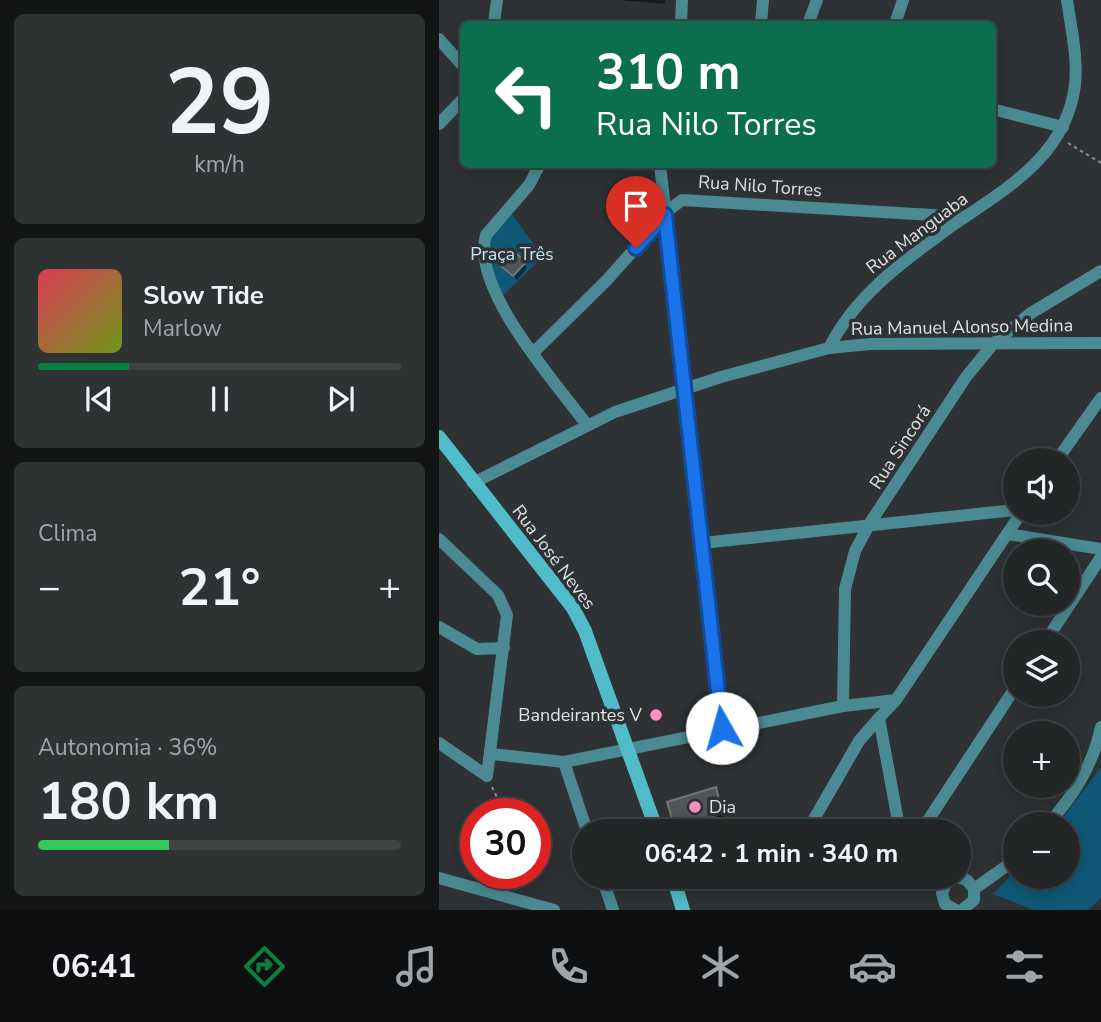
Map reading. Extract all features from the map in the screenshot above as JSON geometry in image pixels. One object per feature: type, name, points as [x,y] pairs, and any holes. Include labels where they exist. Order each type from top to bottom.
[{"type":"street","points":[[494,21],[497,0]]},
{"type":"street","points":[[681,21],[682,0]]},
{"type":"street","points":[[761,21],[763,0]]},
{"type":"street","points":[[809,21],[817,0]]},
{"type":"street","points":[[896,21],[903,0]]},
{"type":"street","name":"Rua Manguaba","points":[[829,348],[847,315],[867,293],[965,217],[1021,179],[1061,132],[1070,110],[1076,68],[1067,0]]},
{"type":"street","points":[[439,39],[460,63]]},
{"type":"street","points":[[439,124],[460,102]]},
{"type":"street","points":[[996,110],[1061,132]]},
{"type":"street","points":[[538,168],[529,186],[487,233],[484,242],[491,288],[587,425]]},
{"type":"street","points":[[659,168],[722,728]]},
{"type":"street","name":"Rua Nilo Torres","points":[[534,352],[608,280],[675,205],[691,198],[965,217]]},
{"type":"street","name":"Rua Sincorá","points":[[843,706],[845,589],[855,551],[870,523],[966,377],[993,344],[1031,313],[1101,271]]},
{"type":"street","name":"Rua Manuel Alonso Medina","points":[[472,482],[587,425],[685,388],[829,348],[870,344],[1101,343]]},
{"type":"street","points":[[1066,448],[1101,398]]},
{"type":"street","name":"Rua José Neves","points":[[439,437],[573,608],[585,631],[653,819]]},
{"type":"street","points":[[701,543],[756,539],[870,523],[1003,511]]},
{"type":"street","points":[[813,819],[859,741],[896,700],[1014,525]]},
{"type":"street","points":[[1008,534],[1101,549]]},
{"type":"street","points":[[439,539],[503,602],[507,615],[487,776],[439,743]]},
{"type":"street","points":[[1053,630],[1101,557]]},
{"type":"street","points":[[439,627],[477,649],[504,648]]},
{"type":"street","points":[[490,754],[564,762],[630,751],[722,728],[843,706],[896,700]]},
{"type":"street","points":[[929,819],[1003,706]]},
{"type":"street","points":[[879,718],[893,819]]},
{"type":"street","points":[[1057,812],[1084,778],[1101,727]]},
{"type":"street","points":[[564,762],[583,819]]},
{"type":"street","points":[[974,889],[1003,868]]},
{"type":"street","points":[[439,878],[554,910]]},
{"type":"street","points":[[962,910],[974,900],[974,889],[971,886]]},
{"type":"street","points":[[606,889],[613,910]]},
{"type":"street","points":[[676,889],[683,910]]},
{"type":"street","points":[[943,889],[943,899],[956,910]]},
{"type":"path","points":[[1061,132],[1101,163]]},
{"type":"path","points":[[487,776],[497,798]]},
{"type":"path","points":[[514,897],[515,889]]},
{"type":"green space","name":"Praça Três","points":[[511,213],[543,257],[502,296],[493,275],[489,249],[494,232]]},
{"type":"green space","points":[[1101,767],[1101,898],[1088,910],[1034,910],[993,894],[1003,884],[1003,889],[1080,889],[1080,812],[1067,812]]},
{"type":"building","points":[[512,250],[526,262],[513,276],[500,265]]},
{"type":"building","name":"Dia","points":[[716,787],[722,813],[707,819],[672,819],[667,802]]},
{"type":"place","name":"Bandeirantes V","points":[[656,715]]},
{"type":"place","name":"Dia","points":[[695,807]]},
{"type":"route","points":[[636,248],[665,215],[722,728]]}]
